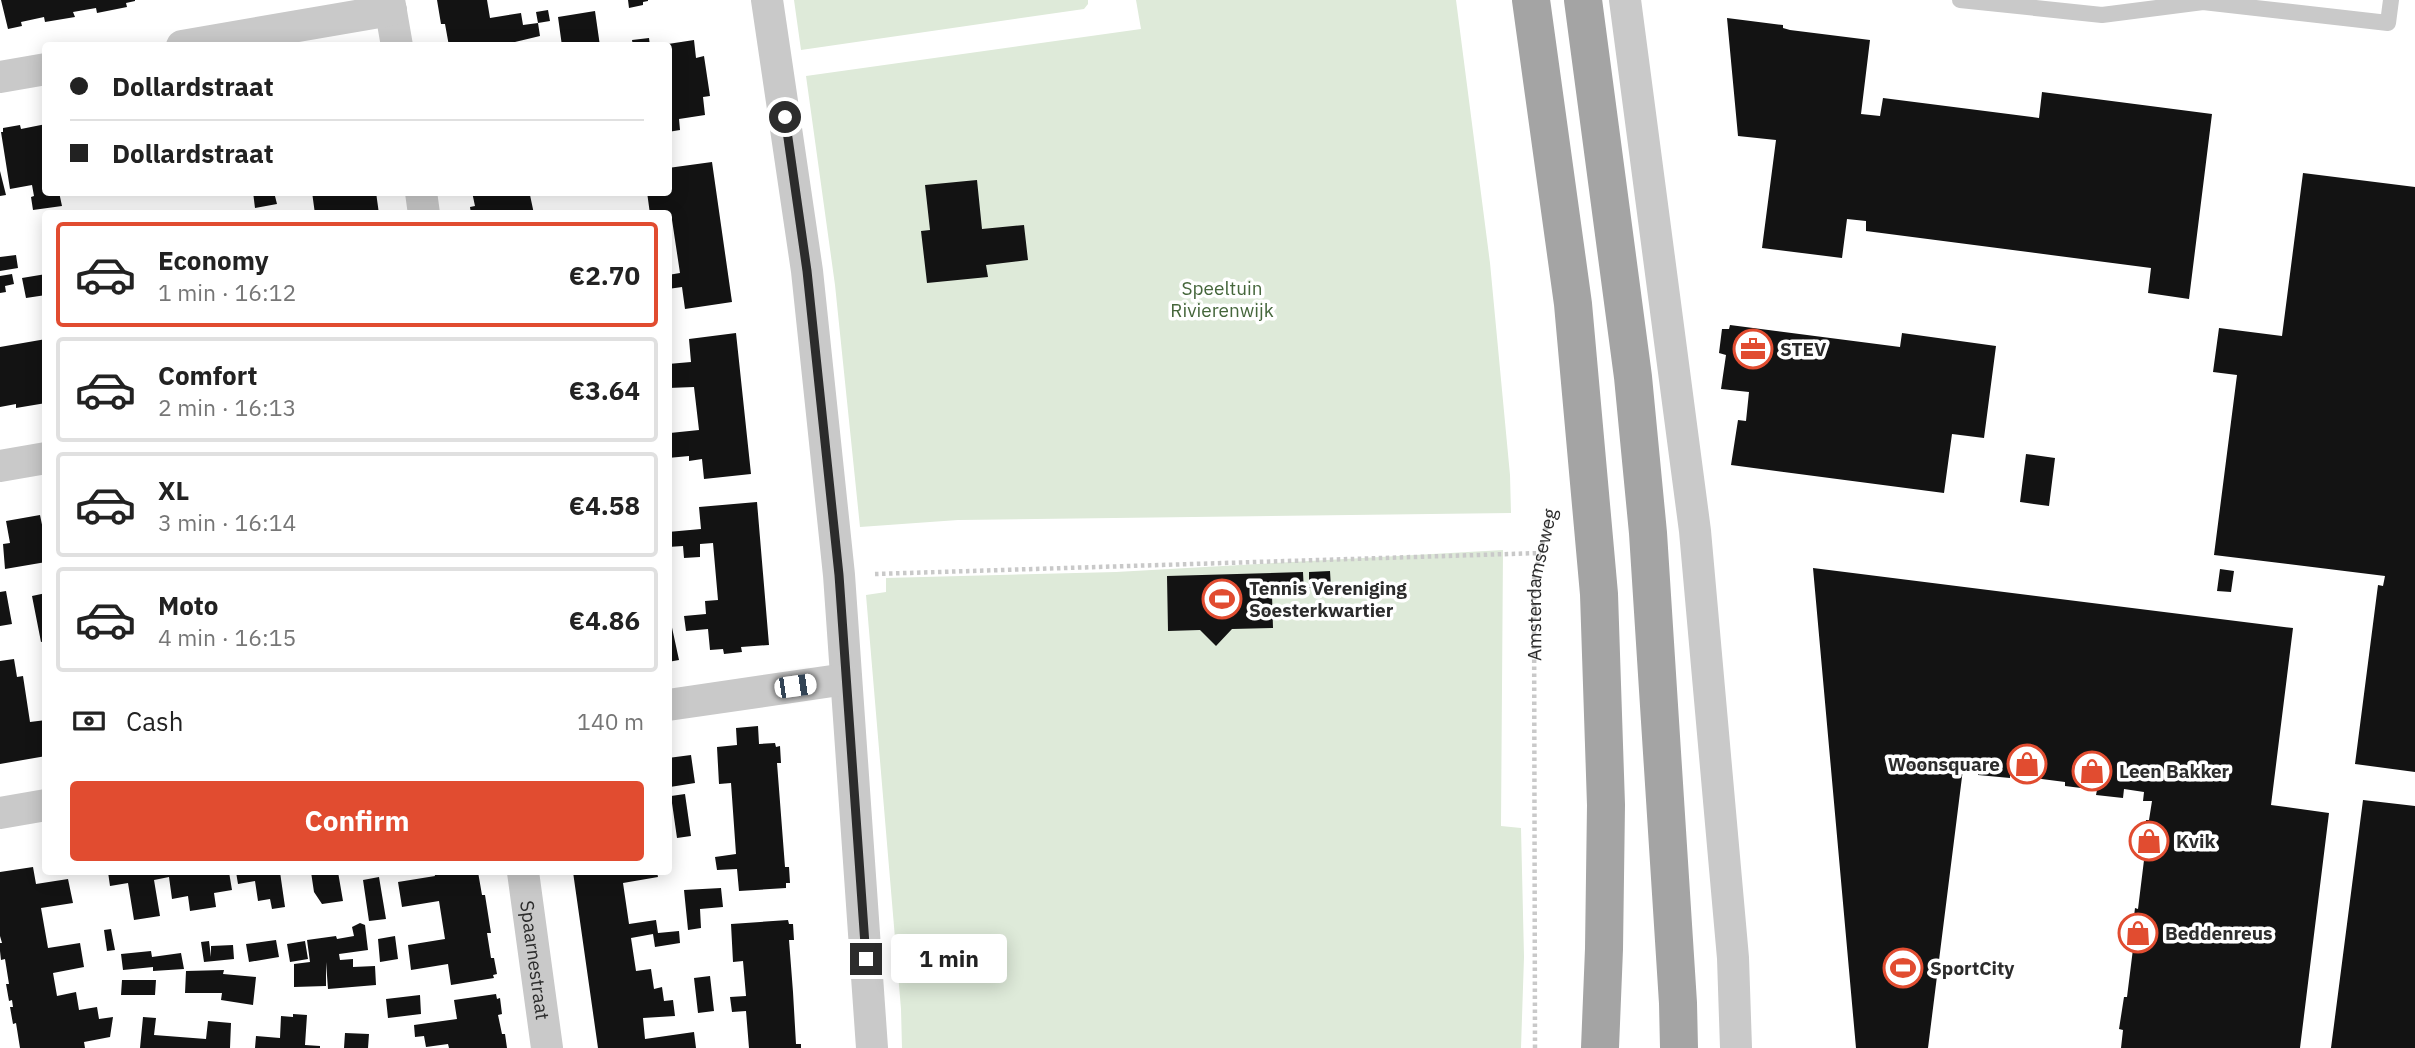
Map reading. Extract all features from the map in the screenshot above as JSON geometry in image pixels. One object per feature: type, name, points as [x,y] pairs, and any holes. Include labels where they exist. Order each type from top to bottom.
[{"type":"main road","points":[[1531,0],[1573,304],[1599,594],[1605,806],[1600,1048]]},
{"type":"main road","points":[[1583,0],[1633,377],[1648,533],[1679,1048]]},
{"type":"street","points":[[766,0],[807,271],[839,575],[872,1048]]},
{"type":"street","points":[[1625,0],[1695,531],[1733,958],[1736,1048]]},
{"type":"street","points":[[202,42],[390,5],[396,42]]},
{"type":"street","points":[[0,77],[42,70]]},
{"type":"street","points":[[0,466],[42,459]]},
{"type":"street","points":[[672,704],[846,679]]},
{"type":"street","points":[[0,813],[42,806]]},
{"type":"street","name":"Spaarnestraat","points":[[523,875],[547,1048]]},
{"type":"lane","points":[[1960,0],[2102,15],[2203,1],[2292,6],[2388,23],[2391,0]]},
{"type":"path","name":"Amsterdamseweg","points":[[1535,1048],[1534,579],[1552,499]]},
{"type":"path","points":[[839,575],[1541,553]]},
{"type":"green space","points":[[794,0],[1088,0],[1088,4],[1084,9],[801,50]]},
{"type":"green space","name":"Speeltuin Rivierenwijk","points":[[1136,0],[1456,0],[1490,263],[1510,475],[1511,513],[958,520],[860,527],[835,285],[806,76],[1141,29]]},
{"type":"green space","points":[[1503,550],[1501,826],[1521,828],[1524,957],[1521,1048],[902,1048],[866,595],[886,592],[886,578],[1116,572]]},
{"type":"building","points":[[1,0],[135,1],[126,3],[127,7],[97,13],[96,8],[73,12],[75,17],[45,22],[44,17],[21,22],[22,26],[8,29]]},
{"type":"building","points":[[437,0],[487,0],[490,18],[521,13],[523,25],[538,23],[540,36],[515,42],[448,42],[445,24],[441,24]]},
{"type":"building","points":[[628,0],[648,0],[648,1],[629,8]]},
{"type":"building","points":[[548,10],[550,21],[538,23],[536,12]]},
{"type":"building","points":[[595,11],[599,42],[561,42],[558,17]]},
{"type":"building","points":[[1727,18],[1783,25],[1783,28],[1790,30],[1870,40],[1861,114],[1880,116],[1883,98],[2039,118],[2042,92],[2212,114],[2189,299],[2148,293],[2151,268],[1866,231],[1866,221],[1847,219],[1842,258],[1762,248],[1776,140],[1738,136]]},
{"type":"building","points":[[649,38],[650,42],[632,42]]},
{"type":"building","points":[[694,40],[696,58],[704,56],[710,96],[703,97],[705,115],[679,119],[680,130],[672,131],[672,43]]},
{"type":"building","points":[[20,125],[21,129],[42,125],[42,196],[60,196],[62,206],[33,210],[32,185],[10,189],[1,132],[3,128]]},
{"type":"building","points":[[712,162],[732,302],[685,309],[682,287],[672,288],[672,274],[680,273],[672,210],[649,210],[648,196],[672,196],[672,167]]},
{"type":"building","points":[[0,171],[6,195],[0,196]]},
{"type":"building","points":[[2303,173],[2415,187],[2415,772],[2355,764],[2378,585],[2383,586],[2385,576],[2214,555],[2237,375],[2213,372],[2219,328],[2282,336]]},
{"type":"building","points":[[977,180],[982,229],[1024,225],[1028,260],[986,265],[988,277],[927,283],[921,231],[930,230],[925,185]]},
{"type":"building","points":[[254,196],[275,196],[277,204],[255,208]]},
{"type":"building","points":[[313,196],[377,196],[378,210],[314,210]]},
{"type":"building","points":[[473,196],[530,196],[533,210],[470,210],[470,207],[475,206]]},
{"type":"building","points":[[16,255],[18,268],[0,271],[0,257]]},
{"type":"building","points":[[12,274],[14,284],[5,286],[6,292],[0,293],[0,276]]},
{"type":"building","points":[[42,275],[42,296],[26,298],[22,278]]},
{"type":"building","points":[[1730,325],[1900,347],[1902,333],[1996,346],[1984,438],[1952,434],[1944,493],[1731,465],[1738,420],[1746,421],[1749,392],[1721,389],[1726,355],[1719,353],[1722,329],[1729,329]]},
{"type":"building","points":[[736,333],[751,474],[704,479],[702,459],[689,461],[689,456],[672,458],[672,433],[699,430],[694,387],[672,388],[672,364],[691,362],[689,339]]},
{"type":"building","points":[[42,340],[42,404],[16,408],[16,404],[0,407],[0,347]]},
{"type":"building","points":[[2026,454],[2055,458],[2049,506],[2020,502]]},
{"type":"building","points":[[757,502],[769,645],[741,647],[742,652],[724,654],[723,649],[710,650],[708,629],[686,631],[684,616],[706,614],[705,601],[718,600],[713,543],[700,544],[700,557],[684,558],[683,546],[672,547],[672,532],[701,529],[699,507]]},
{"type":"building","points":[[40,515],[42,563],[5,569],[3,544],[10,543],[6,521]]},
{"type":"building","points":[[1813,568],[2293,628],[2271,805],[2329,813],[2300,1048],[2121,1048],[2123,1030],[2119,1029],[2124,997],[2127,997],[2135,908],[2138,909],[2145,852],[2142,852],[2146,820],[2149,820],[2152,801],[2143,801],[2144,792],[2124,789],[2123,798],[2096,795],[2097,790],[2065,786],[2065,782],[2010,775],[2010,778],[1978,775],[1978,771],[1963,769],[1928,1048],[1856,1048]]},
{"type":"building","points":[[2220,569],[2234,571],[2231,592],[2217,591]]},
{"type":"building","points":[[1330,571],[1331,588],[1309,588],[1309,572]]},
{"type":"building","points":[[1303,572],[1304,594],[1272,595],[1273,628],[1232,629],[1216,646],[1200,630],[1168,631],[1167,576]]},
{"type":"building","points":[[6,591],[12,624],[0,626],[0,592]]},
{"type":"building","points":[[42,594],[42,642],[41,642],[32,596]]},
{"type":"building","points":[[672,628],[679,660],[672,661]]},
{"type":"building","points":[[14,659],[17,677],[23,676],[30,722],[42,720],[42,757],[0,764],[0,661]]},
{"type":"building","points":[[758,726],[759,744],[775,743],[776,747],[780,746],[781,763],[777,763],[785,867],[789,867],[790,883],[786,883],[786,888],[739,891],[737,869],[717,870],[715,857],[736,854],[731,783],[719,784],[717,747],[737,745],[736,728]]},
{"type":"building","points":[[691,755],[695,783],[672,787],[672,757]]},
{"type":"building","points":[[685,794],[691,836],[677,838],[672,796]]},
{"type":"building","points":[[2363,800],[2415,806],[2415,1048],[2331,1048]]},
{"type":"building","points":[[33,867],[36,884],[68,879],[73,903],[41,908],[48,948],[80,943],[84,967],[53,973],[57,996],[76,992],[79,1010],[97,1007],[99,1019],[113,1017],[110,1037],[84,1042],[85,1048],[20,1048],[16,1023],[13,1024],[5,959],[1,960],[0,951],[0,872]]},
{"type":"building","points":[[108,875],[230,875],[232,890],[214,893],[216,907],[190,911],[188,896],[172,899],[169,877],[154,880],[160,916],[134,920],[128,883],[110,886]]},
{"type":"building","points":[[236,875],[280,875],[285,907],[272,909],[270,899],[258,901],[255,881],[238,884]]},
{"type":"building","points":[[311,875],[339,875],[343,901],[322,904],[314,892]]},
{"type":"building","points":[[479,875],[482,895],[485,895],[491,933],[487,933],[497,974],[493,975],[494,978],[451,985],[448,964],[411,970],[408,945],[445,939],[439,901],[402,907],[398,882],[435,876]]},
{"type":"building","points":[[573,875],[658,875],[623,883],[629,924],[656,920],[658,933],[679,931],[680,943],[655,947],[653,934],[631,938],[636,971],[651,969],[654,989],[662,987],[664,1001],[673,1000],[675,1016],[643,1018],[645,1039],[694,1032],[696,1048],[598,1048]]},
{"type":"building","points":[[379,877],[386,919],[369,921],[363,880]]},
{"type":"building","points":[[721,888],[723,907],[700,909],[701,928],[688,930],[684,890]]},
{"type":"building","points":[[788,920],[789,924],[793,924],[794,940],[789,940],[796,1044],[801,1044],[801,1048],[749,1048],[746,1011],[732,1012],[730,997],[746,996],[743,961],[733,962],[731,924]]},
{"type":"building","points":[[360,923],[365,925],[368,950],[339,954],[340,960],[353,959],[353,967],[375,966],[376,985],[328,989],[326,962],[326,986],[294,987],[294,964],[310,962],[307,940],[354,936],[352,927]]},
{"type":"building","points":[[111,929],[115,950],[107,951],[104,930]]},
{"type":"building","points":[[395,936],[398,959],[380,962],[378,939]]},
{"type":"building","points":[[276,940],[279,957],[249,962],[246,944]]},
{"type":"building","points":[[209,941],[211,957],[211,946],[233,945],[234,959],[204,962],[201,942]]},
{"type":"building","points":[[305,941],[308,959],[290,962],[287,944]]},
{"type":"building","points":[[151,951],[152,957],[181,953],[184,969],[153,971],[153,967],[123,970],[121,954]]},
{"type":"building","points":[[224,970],[223,974],[256,977],[253,1005],[221,1000],[222,993],[185,993],[186,971]]},
{"type":"building","points":[[710,976],[714,1011],[698,1013],[694,978]]},
{"type":"building","points":[[122,980],[156,980],[155,995],[121,995]]},
{"type":"building","points":[[496,994],[497,999],[500,998],[502,1014],[498,1015],[507,1048],[449,1048],[448,1044],[426,1047],[424,1036],[415,1037],[414,1025],[457,1019],[454,1000]]},
{"type":"building","points":[[420,995],[421,1014],[388,1018],[386,999]]},
{"type":"building","points":[[293,1014],[307,1015],[305,1045],[320,1048],[255,1048],[256,1036],[280,1038],[281,1016],[293,1017]]},
{"type":"building","points":[[143,1017],[156,1018],[154,1035],[206,1039],[208,1021],[231,1023],[230,1048],[140,1048]]},
{"type":"building","points":[[345,1033],[369,1034],[368,1048],[344,1048]]},
{"type":"place","name":"STEV","points":[[1753,349]]},
{"type":"place","name":"Tennis Vereniging Soesterkwartier","points":[[1222,599]]},
{"type":"place","name":"Woonsquare","points":[[2027,764]]},
{"type":"place","name":"Leen Bakker","points":[[2092,771]]},
{"type":"place","name":"Kvik","points":[[2149,841]]},
{"type":"place","name":"Beddenreus","points":[[2138,933]]},
{"type":"place","name":"SportCity","points":[[1903,968]]},
{"type":"route","points":[[785,117],[807,271],[839,575],[866,959]]}]
